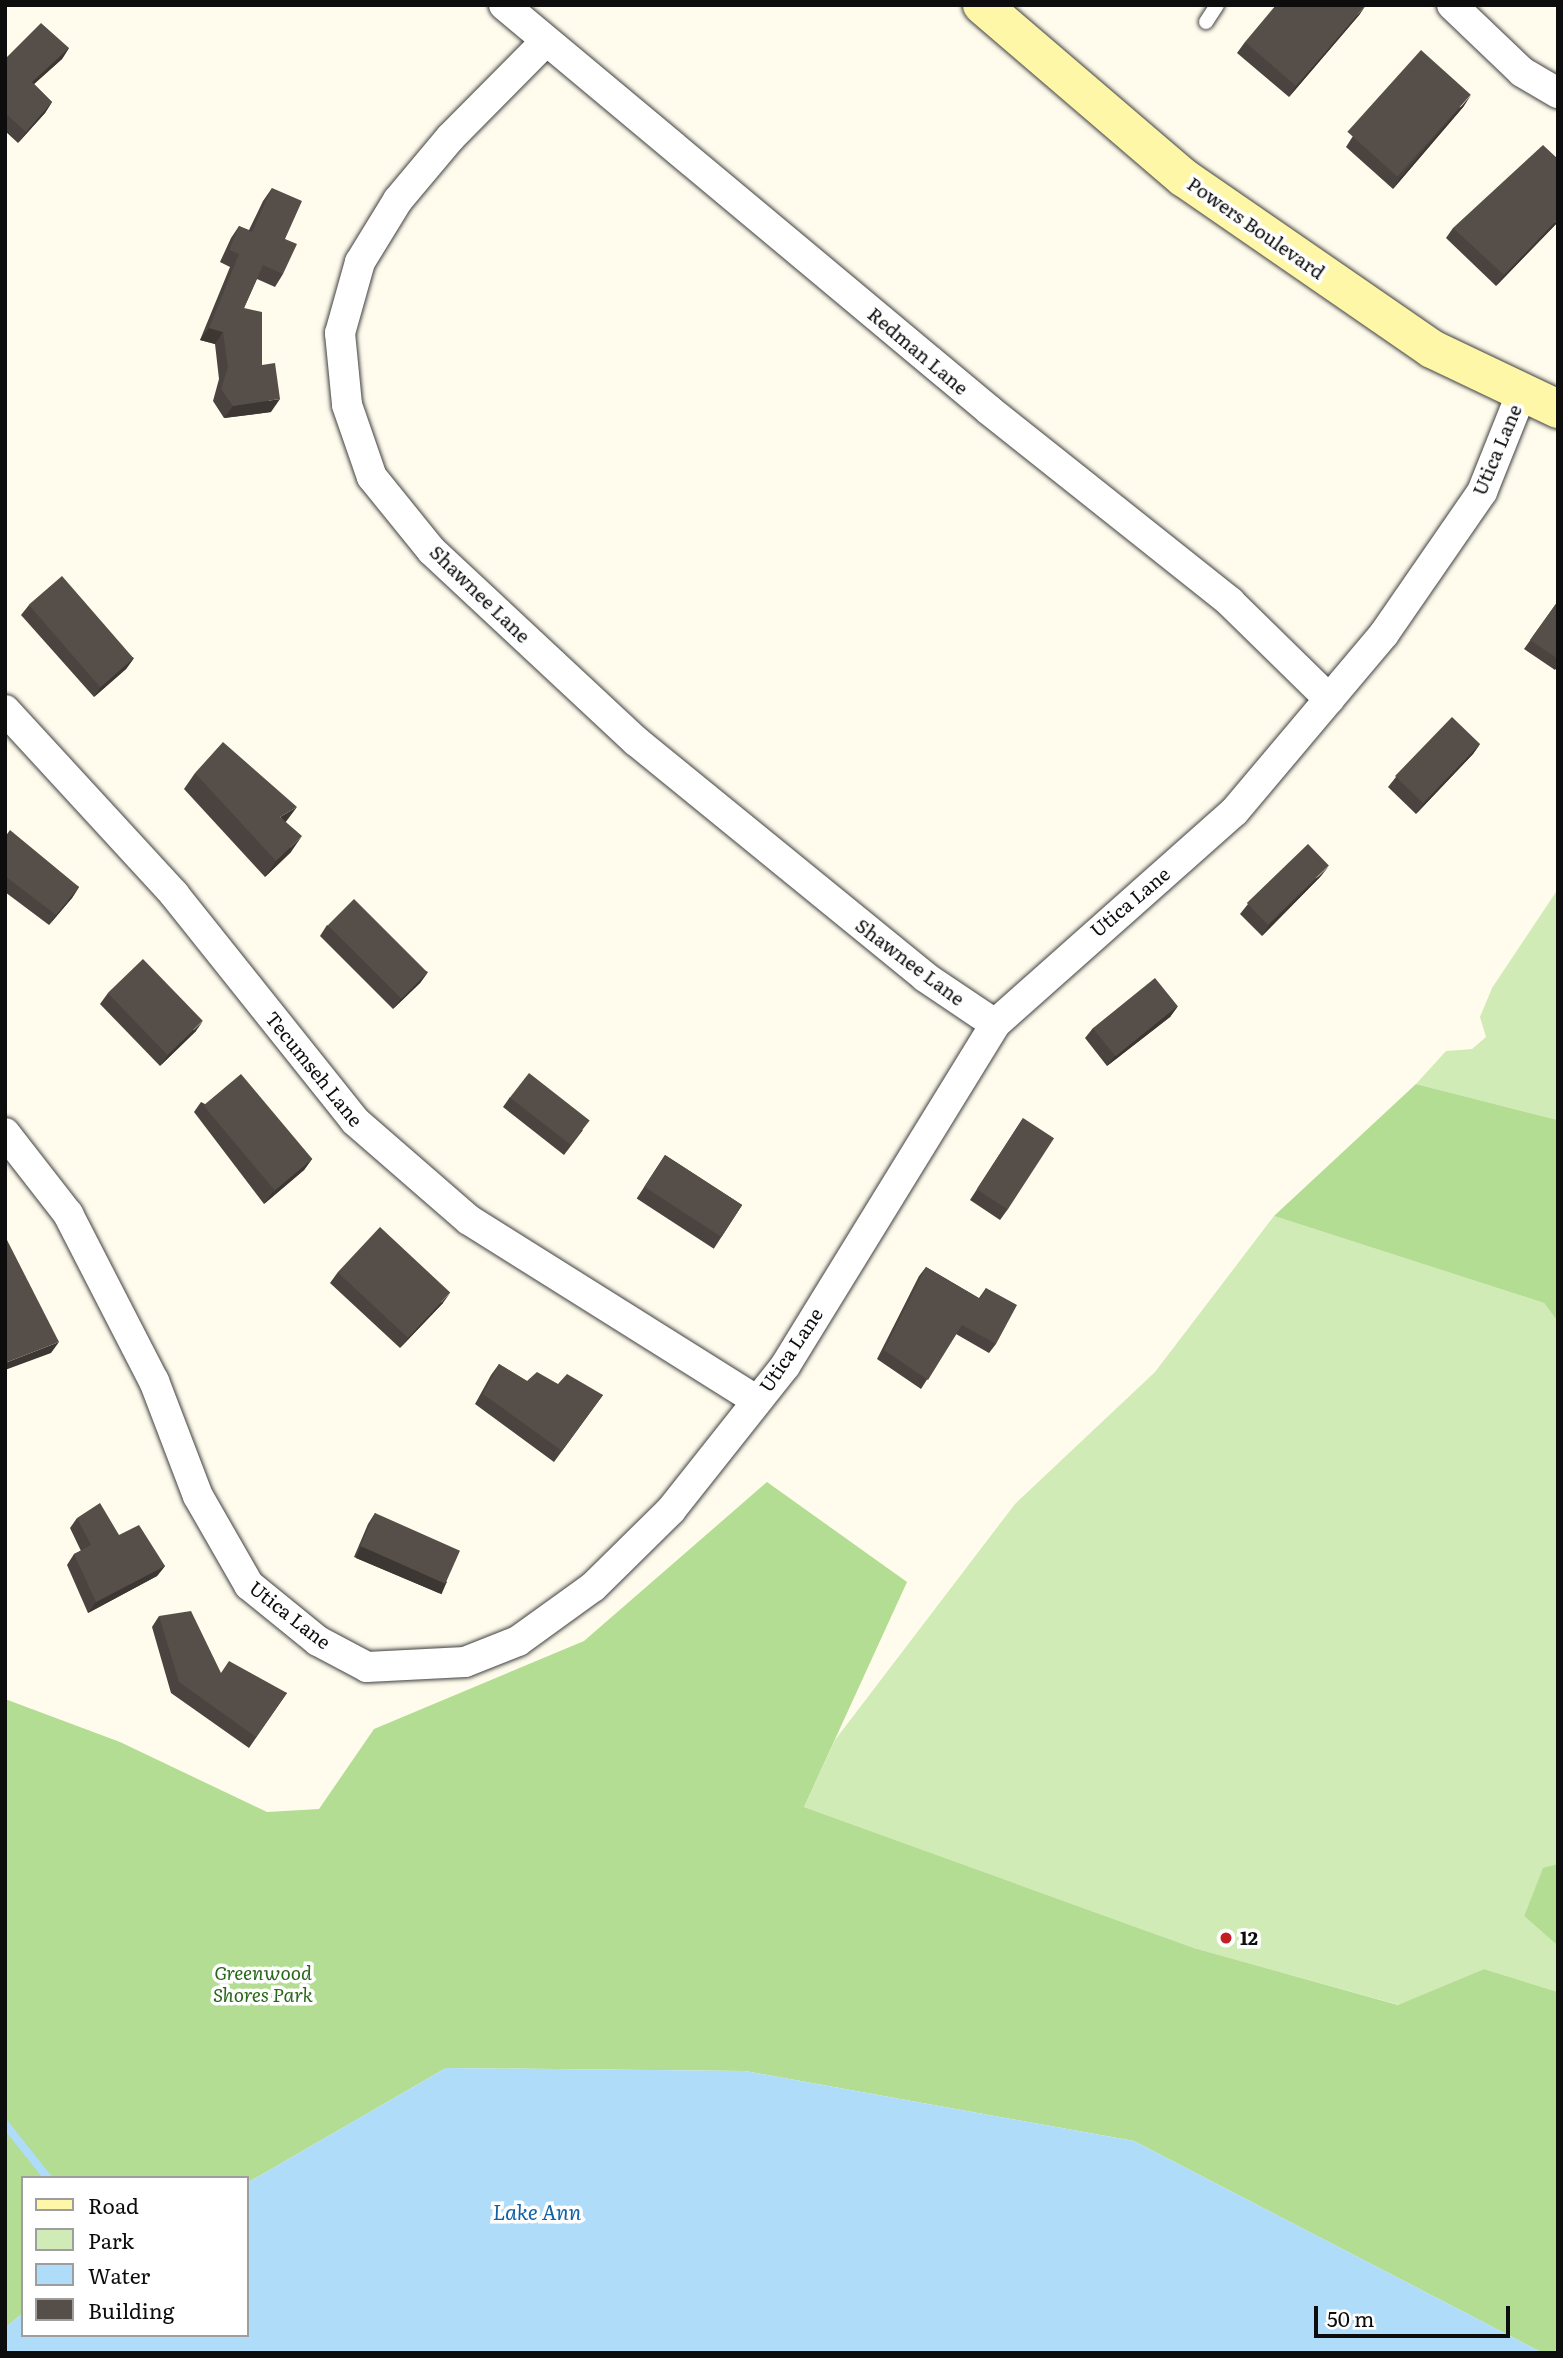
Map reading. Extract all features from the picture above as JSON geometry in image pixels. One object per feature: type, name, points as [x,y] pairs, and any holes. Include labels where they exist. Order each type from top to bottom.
[{"type":"main road","name":"Powers Boulevard","points":[[982,5],[1184,178],[1432,349],[1558,409]]},
{"type":"street","name":"Redman Lane","points":[[504,5],[989,410],[1230,601],[1329,699]]},
{"type":"street","points":[[1452,5],[1522,72],[1558,93]]},
{"type":"street","name":"Shawnee Lane","points":[[546,41],[450,138],[398,200],[360,262],[340,333],[346,405],[372,477],[432,551],[636,741],[925,977],[995,1024]]},
{"type":"street","name":"Utica Lane","points":[[5,1133],[68,1214],[154,1381],[198,1496],[249,1585],[318,1641],[367,1667],[465,1662],[518,1641],[593,1587],[671,1510],[757,1401],[995,1024],[1234,812],[1384,634],[1482,492],[1522,392]]},
{"type":"street","name":"Tecumseh Lane","points":[[5,710],[174,894],[355,1121],[469,1220],[757,1401]]},
{"type":"lane","points":[[1206,22],[1217,5]]},
{"type":"green space","points":[[1558,889],[1558,1120],[1416,1084],[1446,1051],[1472,1049],[1486,1037],[1480,1017],[1492,988]]},
{"type":"green space","points":[[1416,1084],[1558,1120],[1558,1322],[1544,1303],[1274,1216]]},
{"type":"green space","points":[[1274,1216],[1544,1303],[1558,1322],[1558,1864],[1543,1869],[1524,1916],[1558,1946],[1558,1992],[1484,1969],[1399,2005],[1194,1948],[804,1807],[835,1740],[1015,1504],[1155,1372]]},
{"type":"green space","name":"Greenwood Shores Park","points":[[767,1482],[907,1582],[804,1807],[1194,1948],[1398,2005],[1484,1969],[1558,1992],[1558,2353],[1543,2353],[1134,2141],[745,2071],[446,2068],[248,2182],[248,2176],[21,2176],[21,2315],[5,2328],[5,1699],[120,1742],[267,1812],[319,1809],[374,1729],[584,1641]]},
{"type":"green space","points":[[1558,1864],[1558,1946],[1524,1916],[1543,1868]]},
{"type":"water","name":"Lake Ann","points":[[446,2068],[745,2071],[1134,2141],[1543,2353],[5,2353],[5,2328],[21,2315],[21,2337],[248,2337],[248,2182]]},
{"type":"building","points":[[1276,5],[1366,5],[1296,86],[1245,42]]},
{"type":"building","points":[[41,23],[69,48],[32,82],[52,102],[26,132],[5,113],[5,59]]},
{"type":"building","points":[[1421,50],[1471,95],[1397,177],[1347,132]]},
{"type":"building","points":[[1543,145],[1558,159],[1558,219],[1504,275],[1453,228]]},
{"type":"building","points":[[272,188],[302,201],[285,239],[297,244],[283,274],[263,265],[244,308],[262,312],[262,365],[275,363],[280,399],[233,406],[221,389],[228,367],[223,332],[209,328],[239,254],[229,250],[239,226],[252,232]]},
{"type":"building","points":[[62,576],[134,658],[100,687],[29,605]]},
{"type":"building","points":[[1558,601],[1558,659],[1530,640]]},
{"type":"building","points":[[1452,717],[1480,744],[1423,803],[1395,776]]},
{"type":"building","points":[[223,742],[297,807],[280,817],[302,836],[276,861],[195,773]]},
{"type":"building","points":[[10,830],[79,887],[56,915],[5,876],[5,837]]},
{"type":"building","points":[[1308,844],[1329,866],[1268,925],[1247,903]]},
{"type":"building","points":[[354,899],[428,973],[401,999],[328,925]]},
{"type":"building","points":[[143,959],[203,1021],[167,1055],[108,993]]},
{"type":"building","points":[[1155,978],[1178,1006],[1115,1056],[1093,1028]]},
{"type":"building","points":[[529,1073],[590,1120],[571,1145],[510,1097]]},
{"type":"building","points":[[241,1074],[312,1159],[275,1191],[203,1105]]},
{"type":"building","points":[[1023,1118],[1054,1138],[1008,1209],[977,1189]]},
{"type":"building","points":[[665,1155],[742,1205],[721,1237],[644,1187]]},
{"type":"building","points":[[380,1227],[450,1292],[408,1338],[338,1272]]},
{"type":"building","points":[[7,1240],[59,1342],[5,1363],[5,1241]]},
{"type":"building","points":[[926,1267],[980,1299],[986,1288],[1017,1305],[996,1344],[962,1325],[928,1380],[884,1350]]},
{"type":"building","points":[[499,1364],[527,1381],[537,1372],[558,1384],[567,1374],[603,1395],[562,1451],[483,1394]]},
{"type":"building","points":[[100,1503],[119,1535],[139,1525],[165,1566],[96,1602],[74,1554],[91,1545],[77,1518]]},
{"type":"building","points":[[375,1513],[460,1551],[445,1584],[360,1546]]},
{"type":"building","points":[[191,1611],[221,1673],[229,1661],[287,1693],[256,1737],[179,1682],[159,1616]]},
{"type":"waterway","points":[[5,2124],[46,2176]]},
{"type":"place","name":"12","points":[[1226,1938]]}]
